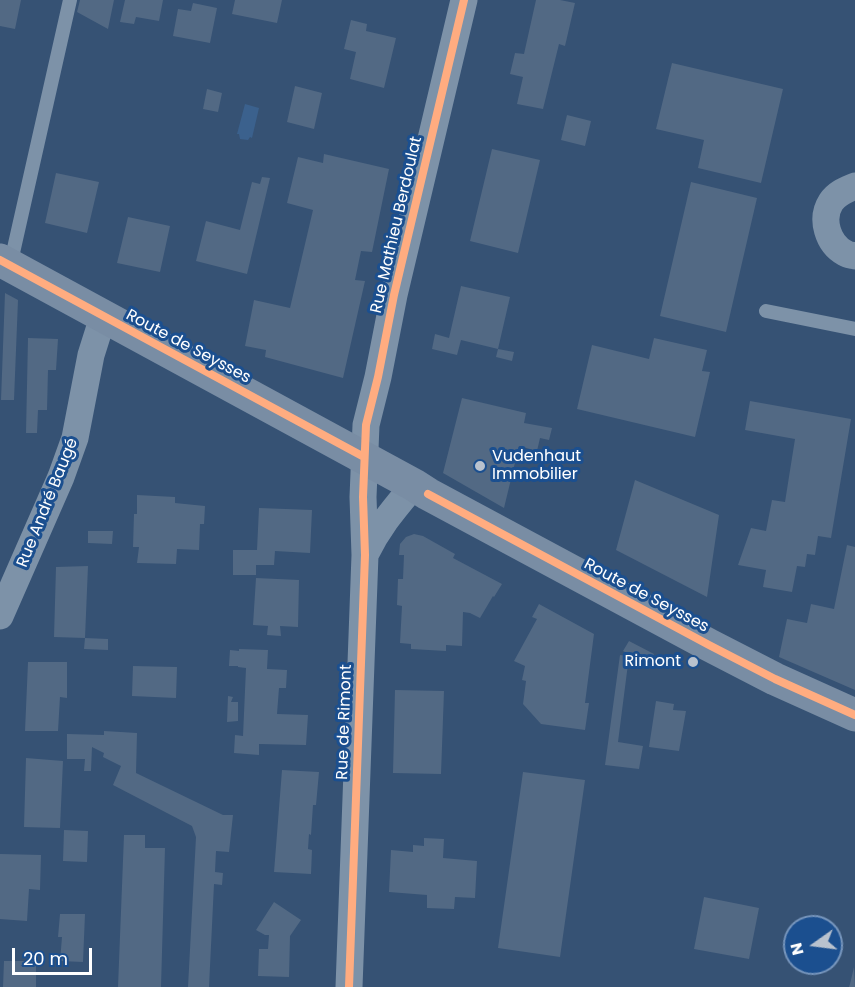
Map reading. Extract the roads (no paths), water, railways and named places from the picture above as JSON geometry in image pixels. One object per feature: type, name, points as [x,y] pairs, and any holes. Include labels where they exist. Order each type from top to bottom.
[{"type":"main road","name":"Route de Seysses","points":[[5,263],[597,586],[775,679],[855,715]]},
{"type":"street","name":"Rue Mathieu Berdoulat","points":[[364,457],[366,425],[394,295],[464,0]]},
{"type":"street","points":[[855,186],[841,192],[831,202],[826,216],[827,231],[834,244],[846,253],[855,256]]},
{"type":"street","name":"Rue André Baugé","points":[[0,616],[61,477],[75,438],[91,355],[103,317]]},
{"type":"street","name":"Rue de Rimont","points":[[349,987],[365,555],[364,457]]},
{"type":"street","name":"Rue de Rimont","points":[[365,555],[384,522],[414,485]]},
{"type":"lane","points":[[5,263],[70,0]]},
{"type":"lane","points":[[766,311],[855,328]]},
{"type":"water","points":[[245,104],[259,108],[252,138],[248,140],[240,139],[237,134]]},
{"type":"place","name":"Vudenhaut Immobilier","points":[[480,466]]},
{"type":"place","name":"Rimont","points":[[693,662]]}]
